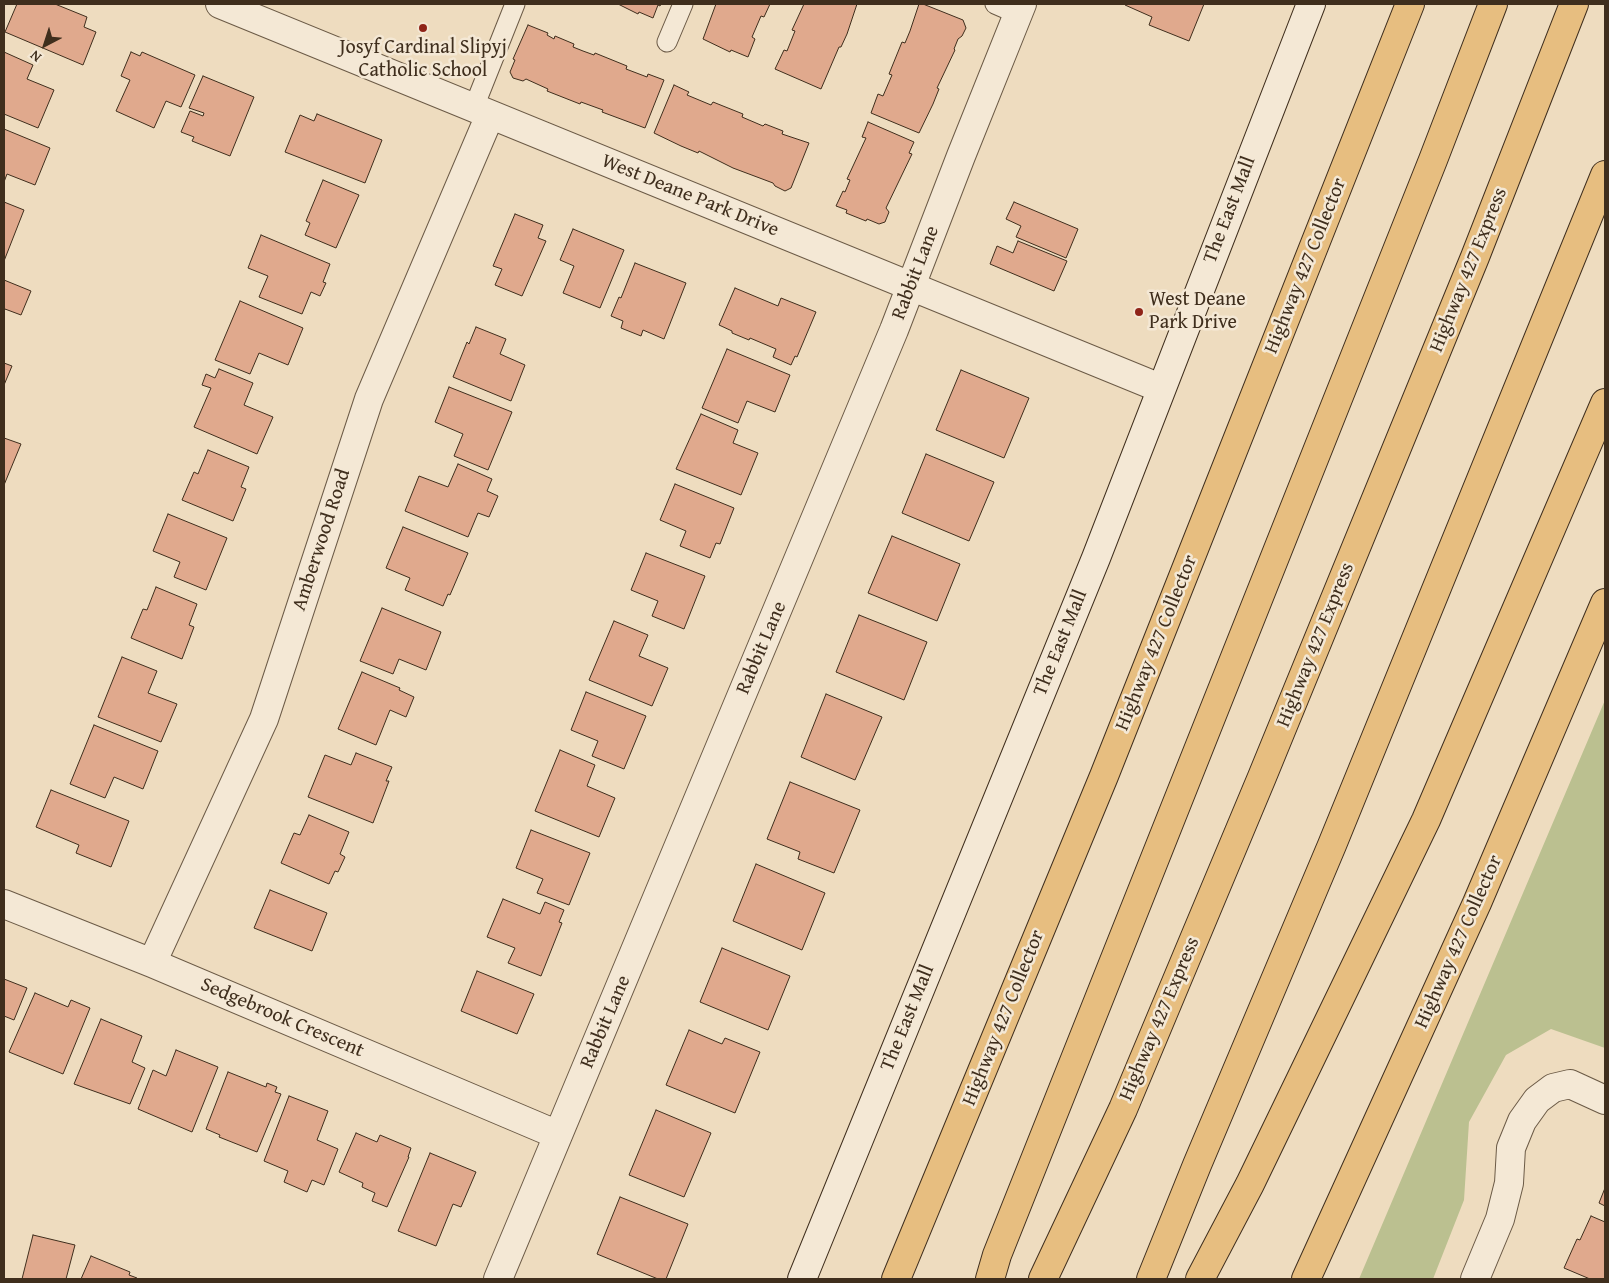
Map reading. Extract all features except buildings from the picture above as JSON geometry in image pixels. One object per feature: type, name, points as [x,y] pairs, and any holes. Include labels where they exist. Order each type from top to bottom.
[{"type":"highway","name":"Highway 427 Collector","points":[[896,1279],[1104,776],[1410,4]]},
{"type":"highway","points":[[990,1279],[997,1255],[1418,198],[1493,4]]},
{"type":"highway","name":"Highway 427 Express","points":[[1043,1279],[1123,1109],[1262,777],[1471,266],[1574,4]]},
{"type":"highway","points":[[1151,1279],[1332,845],[1605,175]]},
{"type":"highway","points":[[1200,1279],[1250,1184],[1426,820],[1605,403]]},
{"type":"highway","name":"Highway 427 Collector","points":[[1306,1279],[1478,903],[1605,603]]},
{"type":"street","name":"West Deane Park Drive","points":[[220,4],[1160,388]]},
{"type":"street","name":"The East Mall","points":[[802,1279],[1096,558],[1160,388],[1311,4]]},
{"type":"street","name":"Rabbit Lane","points":[[498,1279],[894,330],[1012,7]]},
{"type":"street","name":"Amberwood Road","points":[[152,964],[264,719],[369,399],[482,111]]},
{"type":"street","name":"Sedgebrook Crescent","points":[[4,904],[152,964],[558,1135]]},
{"type":"street","points":[[1475,1279],[1500,1219],[1509,1183],[1511,1148],[1522,1121],[1537,1100],[1553,1088],[1570,1084],[1605,1100]]},
{"type":"lane","points":[[482,111],[515,4]]},
{"type":"lane","points":[[666,42],[683,4]]},
{"type":"green space","points":[[1605,700],[1605,1048],[1551,1029],[1506,1055],[1469,1122],[1464,1200],[1433,1279],[1359,1279]]},
{"type":"place","name":"Josyf Cardinal Slipyj Catholic School","points":[[423,28]]},
{"type":"place","name":"West Deane Park Drive","points":[[1139,312]]}]
